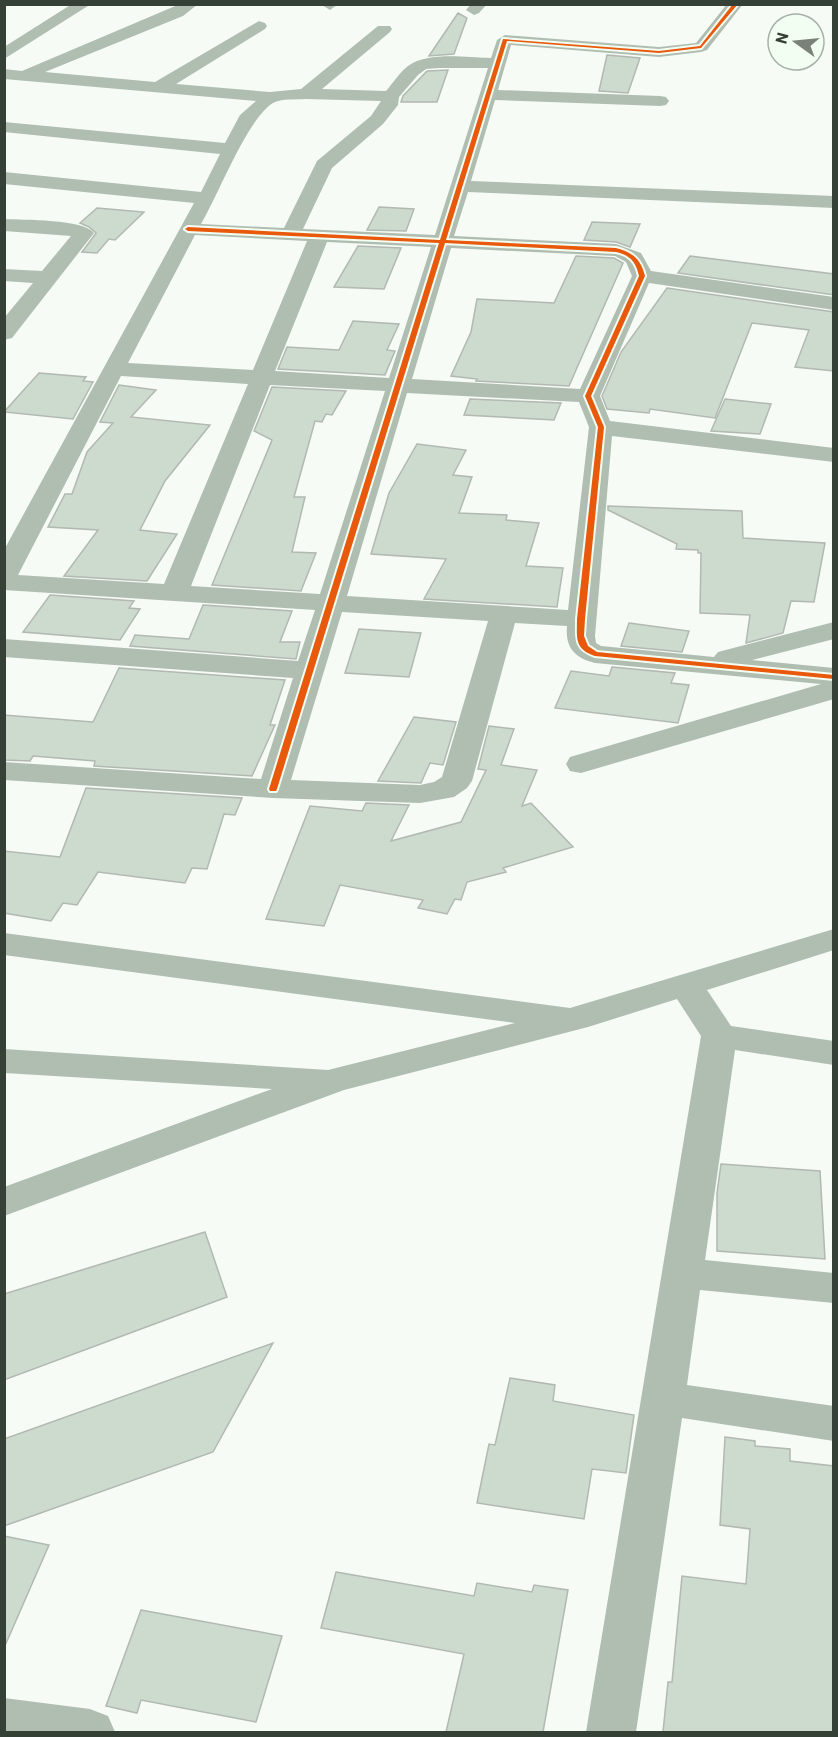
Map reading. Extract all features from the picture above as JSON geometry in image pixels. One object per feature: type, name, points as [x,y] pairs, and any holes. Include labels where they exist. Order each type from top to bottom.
[{"type":"street","points":[[9,49],[84,4]]},
{"type":"street","points":[[13,75],[177,13],[191,4]]},
{"type":"street","points":[[273,789],[505,40],[659,52],[701,47],[736,4]]},
{"type":"street","points":[[157,88],[258,26]]},
{"type":"street","points":[[306,94],[384,29]]},
{"type":"street","points":[[290,235],[324,165],[377,120],[389,105],[391,96],[412,71],[422,65],[439,63],[498,63]]},
{"type":"street","points":[[13,75],[270,97],[306,94],[391,96]]},
{"type":"street","points":[[488,95],[660,101]]},
{"type":"street","points":[[4,576],[113,369],[207,198],[246,119],[270,97]]},
{"type":"street","points":[[4,128],[230,149]]},
{"type":"street","points":[[4,178],[207,198]]},
{"type":"street","points":[[31,227],[78,185]]},
{"type":"street","points":[[459,186],[834,202]]},
{"type":"street","points":[[4,225],[77,230],[84,233],[4,333]]},
{"type":"street","points":[[188,230],[616,250],[630,254],[638,261],[642,276],[588,396],[601,427],[581,619],[581,644],[585,651],[595,654],[834,676]]},
{"type":"street","points":[[174,593],[319,236]]},
{"type":"street","points":[[4,275],[49,278]]},
{"type":"street","points":[[642,276],[834,304]]},
{"type":"street","points":[[113,369],[588,396]]},
{"type":"street","points":[[601,427],[834,455]]},
{"type":"street","points":[[4,582],[581,619]]},
{"type":"street","points":[[4,771],[273,789],[420,794],[443,790],[456,781],[504,614]]},
{"type":"street","points":[[706,664],[834,630]]},
{"type":"street","points":[[4,648],[310,671]]},
{"type":"street","points":[[581,764],[834,690]]},
{"type":"street","points":[[4,1202],[333,1081],[575,1019],[834,939]]},
{"type":"street","points":[[4,944],[575,1019]]},
{"type":"street","points":[[611,1732],[718,1036],[686,986]]},
{"type":"street","points":[[718,1036],[834,1053]]},
{"type":"street","points":[[4,1062],[333,1081]]},
{"type":"street","points":[[681,1273],[834,1288]]},
{"type":"street","points":[[662,1398],[834,1424]]},
{"type":"street","points":[[4,1721],[90,1732]]},
{"type":"building","points":[[458,13],[467,18],[454,54],[429,56]]},
{"type":"building","points":[[607,55],[640,58],[628,93],[599,91]]},
{"type":"building","points":[[448,70],[437,102],[401,102],[403,96],[427,71]]},
{"type":"building","points":[[379,207],[414,209],[406,231],[367,230]]},
{"type":"building","points":[[97,208],[144,212],[115,240],[109,239],[97,253],[82,252],[96,233],[80,223]]},
{"type":"building","points":[[592,222],[640,224],[630,247],[616,242],[584,240]]},
{"type":"building","points":[[358,246],[401,248],[384,289],[334,287]]},
{"type":"building","points":[[576,256],[614,258],[623,263],[569,386],[476,381],[477,379],[451,376],[471,332],[477,299],[554,303]]},
{"type":"building","points":[[690,256],[834,274],[834,295],[678,273]]},
{"type":"building","points":[[667,288],[834,312],[834,371],[795,367],[809,330],[752,323],[715,418],[650,409],[649,413],[607,409],[602,396],[621,352]]},
{"type":"building","points":[[353,321],[399,324],[387,350],[395,351],[385,375],[278,369],[287,347],[339,350]]},
{"type":"building","points":[[39,373],[86,377],[83,381],[93,382],[73,419],[4,412]]},
{"type":"building","points":[[119,385],[156,390],[131,417],[210,425],[165,481],[140,530],[177,534],[147,581],[64,576],[98,530],[48,527],[65,494],[72,494],[87,452],[113,423],[100,422]]},
{"type":"building","points":[[272,387],[346,391],[332,415],[326,414],[322,422],[315,421],[294,497],[305,497],[292,552],[316,553],[301,591],[212,585],[272,440],[254,431]]},
{"type":"building","points":[[470,399],[561,403],[554,420],[464,415]]},
{"type":"building","points":[[725,399],[771,404],[760,434],[711,431]]},
{"type":"building","points":[[417,444],[466,450],[453,475],[472,477],[459,513],[507,515],[506,520],[539,523],[526,566],[563,568],[557,607],[424,599],[446,559],[371,554],[389,493]]},
{"type":"building","points":[[608,506],[742,511],[743,538],[825,543],[814,602],[791,601],[783,633],[746,643],[750,615],[700,613],[701,553],[698,553],[698,550],[676,549],[677,544],[608,510]]},
{"type":"building","points":[[50,595],[134,601],[129,608],[140,609],[120,640],[23,632]]},
{"type":"building","points":[[203,605],[292,611],[280,642],[300,642],[296,659],[130,646],[135,635],[189,639]]},
{"type":"building","points":[[629,623],[689,631],[682,652],[621,646]]},
{"type":"building","points":[[359,629],[421,633],[409,677],[345,673]]},
{"type":"building","points":[[612,667],[675,673],[671,683],[689,685],[678,723],[555,708],[571,671],[609,676]]},
{"type":"building","points":[[119,668],[285,680],[270,725],[275,725],[252,776],[94,766],[95,761],[33,756],[30,761],[4,760],[4,715],[93,722]]},
{"type":"building","points":[[414,717],[456,722],[443,765],[430,763],[421,783],[378,781]]},
{"type":"building","points":[[489,726],[514,729],[501,765],[537,770],[522,806],[531,803],[573,847],[503,868],[506,872],[467,882],[461,900],[455,899],[447,914],[418,908],[423,900],[340,885],[324,926],[266,919],[310,806],[362,811],[366,803],[409,805],[391,841],[461,822],[486,770],[478,769]]},
{"type":"building","points":[[86,788],[242,798],[235,815],[224,814],[207,869],[192,868],[185,883],[98,872],[77,905],[63,903],[51,921],[4,913],[4,851],[60,857]]},
{"type":"building","points":[[721,1164],[820,1171],[825,1259],[717,1251],[717,1193]]},
{"type":"building","points":[[205,1232],[227,1297],[4,1380],[4,1294]]},
{"type":"building","points":[[273,1343],[213,1452],[4,1526],[4,1439]]},
{"type":"building","points":[[510,1378],[555,1385],[553,1401],[634,1415],[626,1473],[592,1469],[584,1519],[477,1503],[489,1444],[495,1445]]},
{"type":"building","points":[[725,1437],[755,1441],[755,1446],[790,1449],[790,1461],[834,1466],[834,1732],[663,1732],[668,1682],[672,1682],[682,1576],[746,1584],[750,1529],[720,1525]]},
{"type":"building","points":[[4,1536],[49,1545],[4,1648]]},
{"type":"building","points":[[336,1572],[474,1596],[477,1583],[532,1592],[534,1585],[568,1590],[543,1732],[446,1732],[464,1654],[321,1628]]},
{"type":"building","points":[[141,1610],[282,1636],[256,1722],[141,1700],[137,1713],[106,1706]]},
{"type":"cycle path","points":[[273,789],[505,40],[659,52],[701,47],[736,4]]},
{"type":"cycle path","points":[[188,229],[616,250],[630,255],[639,265],[642,276],[588,396],[601,427],[581,619],[582,645],[595,654],[834,677]]}]
